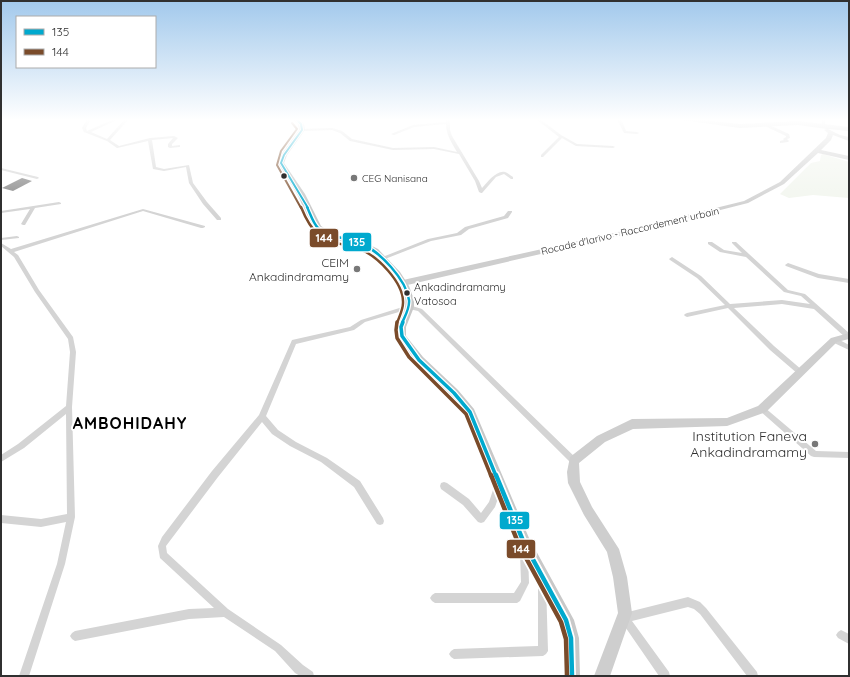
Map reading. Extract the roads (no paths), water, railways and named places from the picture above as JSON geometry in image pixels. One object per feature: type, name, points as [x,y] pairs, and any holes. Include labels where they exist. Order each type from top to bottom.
[{"type":"main road","points":[[287,151],[281,163],[316,224],[332,236],[372,247],[403,283],[407,292],[409,307],[402,321],[400,331],[403,340],[416,356],[463,400],[476,425],[524,543],[566,620],[571,638],[572,676]]},
{"type":"main road","name":"Rocade d'Iarivo - Raccordement urbain","points":[[403,283],[614,235],[746,202],[782,183],[818,151]]},
{"type":"main road","points":[[825,151],[849,158]]},
{"type":"main road","points":[[602,676],[625,613],[620,577],[613,549],[588,511],[574,483],[574,461],[601,439],[632,424],[727,422],[762,409],[834,340],[849,336]]},
{"type":"street","points":[[152,151],[154,168],[164,170],[188,166],[191,183],[205,203],[219,219]]},
{"type":"street","points":[[447,151],[459,153],[477,181],[481,192],[495,176],[504,173],[512,178]]},
{"type":"street","points":[[542,156],[548,151]]},
{"type":"street","points":[[1,169],[37,178]]},
{"type":"street","points":[[1,212],[59,203]]},
{"type":"street","points":[[23,224],[33,208]]},
{"type":"street","points":[[11,251],[143,210],[203,227]]},
{"type":"street","points":[[383,258],[430,240],[459,234],[467,228],[506,217],[510,212]]},
{"type":"street","points":[[1,239],[17,237]]},
{"type":"street","points":[[710,243],[722,251],[748,256]]},
{"type":"street","points":[[734,243],[786,291],[803,295],[849,336]]},
{"type":"street","points":[[1,244],[11,251],[71,339],[73,352],[69,407],[71,517],[61,564],[24,676]]},
{"type":"street","points":[[672,259],[699,277],[772,348],[800,372]]},
{"type":"street","points":[[788,265],[818,276],[849,281]]},
{"type":"street","points":[[687,315],[730,306],[782,302],[816,308]]},
{"type":"street","points":[[309,676],[299,669],[278,648],[225,612],[163,555],[162,546],[215,474],[262,417],[294,342],[352,329],[363,321],[409,307],[420,310],[574,461]]},
{"type":"street","points":[[834,340],[849,348]]},
{"type":"street","points":[[1,460],[21,446],[69,407]]},
{"type":"street","points":[[762,409],[814,454],[849,455]]},
{"type":"street","points":[[262,417],[275,432],[324,460],[357,484],[380,521]]},
{"type":"street","points":[[444,486],[466,502],[481,519],[492,504],[499,483]]},
{"type":"street","points":[[1,519],[41,523],[71,517]]},
{"type":"street","points":[[436,598],[517,598],[525,584],[524,543]]},
{"type":"street","points":[[454,654],[543,651],[542,576]]},
{"type":"street","points":[[665,676],[624,618],[688,602],[697,605],[753,676]]},
{"type":"street","points":[[75,636],[189,614],[225,612]]},
{"type":"place","name":"CEG Nanisana","points":[[354,178]]},
{"type":"place","name":"CEIM Ankadindramamy","points":[[357,269]]},
{"type":"place","name":"Ankadindramamy Vatosoa","points":[[407,293]]},
{"type":"place","name":"Institution Faneva Ankadindramamy","points":[[815,444]]},
{"type":"district","name":"AMBOHIDAHY","points":[[130,423]]}]
